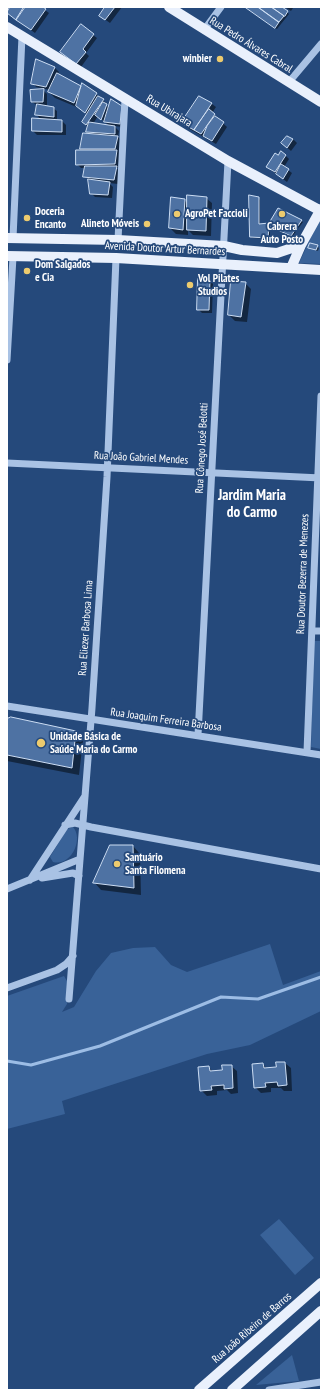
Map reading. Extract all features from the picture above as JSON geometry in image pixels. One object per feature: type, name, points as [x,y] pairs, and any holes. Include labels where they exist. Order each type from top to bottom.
[{"type":"main road","name":"Rua Pedro Álvares Cabral","points":[[168,7],[321,102]]},
{"type":"main road","name":"Rua Ubirajara","points":[[7,27],[228,162],[321,210]]},
{"type":"main road","points":[[292,268],[301,245],[321,210]]},
{"type":"main road","name":"Avenida Doutor Artur Bernardes","points":[[10,238],[118,240],[224,246],[242,250],[277,253],[301,245]]},
{"type":"main road","name":"Avenida Doutor Artur Bernardes","points":[[10,257],[116,258],[321,270]]},
{"type":"main road","name":"Rua João Ribeiro de Barros","points":[[199,1390],[321,1283]]},
{"type":"main road","points":[[232,1390],[321,1311]]},
{"type":"street","points":[[204,30],[220,7]]},
{"type":"street","points":[[10,238],[22,36]]},
{"type":"street","points":[[289,82],[321,44]]},
{"type":"street","points":[[118,240],[125,99]]},
{"type":"street","name":"Rua Cônego José Belotti","points":[[198,736],[228,162]]},
{"type":"street","points":[[7,360],[10,257]]},
{"type":"street","name":"Rua Eliezer Barbosa Lima","points":[[69,1000],[91,720],[107,468],[116,258]]},
{"type":"street","name":"Rua Doutor Bezerra de Menezes","points":[[307,752],[319,478],[321,396]]},
{"type":"street","name":"Rua João Gabriel Mendes","points":[[7,463],[319,478]]},
{"type":"street","points":[[312,631],[321,632]]},
{"type":"street","name":"Rua Joaquim Ferreira Barbosa","points":[[7,706],[321,755]]},
{"type":"street","points":[[30,880],[85,796]]},
{"type":"street","points":[[66,825],[76,823],[321,869]]},
{"type":"street","points":[[7,889],[80,859]]},
{"type":"street","points":[[30,880],[73,873],[79,876]]},
{"type":"street","points":[[7,988],[57,970],[66,964],[73,956]]},
{"type":"street","points":[[269,1390],[312,1387],[321,1382]]},
{"type":"shaded area","points":[[319,220],[321,221],[321,264],[299,263]]},
{"type":"shaded area","points":[[314,641],[321,641],[321,749],[311,747]]},
{"type":"shaded area","points":[[73,827],[77,838],[74,851],[65,860],[53,862],[50,857],[67,829]]},
{"type":"shaded area","points":[[270,944],[283,985],[321,971],[321,1011],[250,1045],[207,1054],[62,1101],[65,1114],[7,1129],[7,996],[64,976],[67,981],[67,1004],[62,1012],[74,1007],[96,971],[111,953],[133,948],[155,947],[171,965],[187,972]]},
{"type":"shaded area","points":[[279,1219],[314,1258],[295,1275],[260,1235]]},
{"type":"shaded area","points":[[292,1355],[299,1381],[256,1385]]},
{"type":"building","points":[[10,7],[25,7],[16,20],[7,13]]},
{"type":"building","points":[[24,7],[43,7],[46,9],[31,30],[16,20]]},
{"type":"building","points":[[105,7],[115,7],[105,20],[99,16]]},
{"type":"building","points":[[245,7],[258,7],[279,22],[275,28]]},
{"type":"building","points":[[258,7],[271,7],[284,16],[279,22]]},
{"type":"building","points":[[272,7],[282,7],[288,11],[285,16]]},
{"type":"building","points":[[81,24],[94,34],[83,49],[86,52],[76,64],[60,52]]},
{"type":"building","points":[[36,59],[55,67],[46,87],[31,84]]},
{"type":"building","points":[[57,73],[81,86],[74,103],[48,92]]},
{"type":"building","points":[[82,83],[97,93],[85,113],[76,106]]},
{"type":"building","points":[[44,89],[43,102],[31,102],[30,90]]},
{"type":"building","points":[[98,96],[104,99],[86,125],[82,122]]},
{"type":"building","points":[[199,96],[212,103],[194,130],[181,123]]},
{"type":"building","points":[[111,99],[122,106],[120,124],[104,122]]},
{"type":"building","points":[[103,102],[107,104],[101,120],[95,115]]},
{"type":"building","points":[[37,104],[54,107],[54,117],[35,115]]},
{"type":"building","points":[[209,109],[215,114],[201,134],[194,130]]},
{"type":"building","points":[[215,116],[224,122],[212,141],[203,136],[207,126]]},
{"type":"building","points":[[32,118],[62,120],[62,132],[32,131]]},
{"type":"building","points":[[89,122],[115,126],[115,134],[86,132]]},
{"type":"building","points":[[83,133],[118,136],[115,149],[80,149]]},
{"type":"building","points":[[287,136],[293,139],[287,148],[281,143]]},
{"type":"building","points":[[76,150],[117,150],[115,164],[76,165]]},
{"type":"building","points":[[281,151],[286,155],[275,172],[266,167],[275,153],[278,155]]},
{"type":"building","points":[[281,164],[289,169],[283,179],[276,174]]},
{"type":"building","points":[[85,166],[117,166],[114,180],[83,177]]},
{"type":"building","points":[[88,179],[110,182],[108,195],[90,194]]},
{"type":"building","points":[[187,195],[207,197],[206,231],[187,230]]},
{"type":"building","name":"Cabrera Auto Posto","points":[[249,195],[259,197],[259,224],[269,223],[278,208],[302,220],[291,236],[269,226],[268,238],[250,237]]},
{"type":"building","name":"AgroPet Faccioli","points":[[171,197],[185,199],[183,230],[169,228]]},
{"type":"building","points":[[310,243],[318,245],[316,250],[308,248]]},
{"type":"building","points":[[198,278],[210,279],[209,310],[197,310]]},
{"type":"building","points":[[231,281],[246,282],[241,317],[228,315]]},
{"type":"building","name":"Unidade Básica de Saúde Maria do Carmo","points":[[11,717],[76,731],[72,768],[7,755],[7,719]]},
{"type":"building","name":"Santuário Santa Filomena","points":[[110,845],[133,845],[134,888],[93,883]]},
{"type":"building","points":[[276,1062],[285,1062],[287,1085],[278,1086],[277,1082],[265,1083],[266,1087],[254,1088],[252,1064],[263,1063],[264,1068],[276,1067]]},
{"type":"building","points":[[222,1065],[232,1065],[233,1088],[224,1089],[224,1085],[211,1086],[212,1090],[200,1091],[198,1067],[209,1066],[210,1071],[222,1070]]},
{"type":"waterway","points":[[7,1061],[31,1065],[100,1046],[221,997],[258,999],[321,977]]},
{"type":"place","name":"winbier","points":[[220,59]]},
{"type":"place","name":"AgroPet Faccioli","points":[[177,214]]},
{"type":"place","name":"Cabrera Auto Posto","points":[[282,214]]},
{"type":"place","name":"Doceria Encanto","points":[[27,218]]},
{"type":"place","name":"Alineto Móveis","points":[[147,224]]},
{"type":"place","name":"Dom Salgados e Cia","points":[[27,271]]},
{"type":"place","name":"Vol Pilates Studios","points":[[190,285]]},
{"type":"place","name":"Unidade Básica de Saúde Maria do Carmo","points":[[41,743]]},
{"type":"place","name":"Santuário Santa Filomena","points":[[117,864]]},
{"type":"district","name":"Jardim Maria do Carmo","points":[[252,504]]}]
